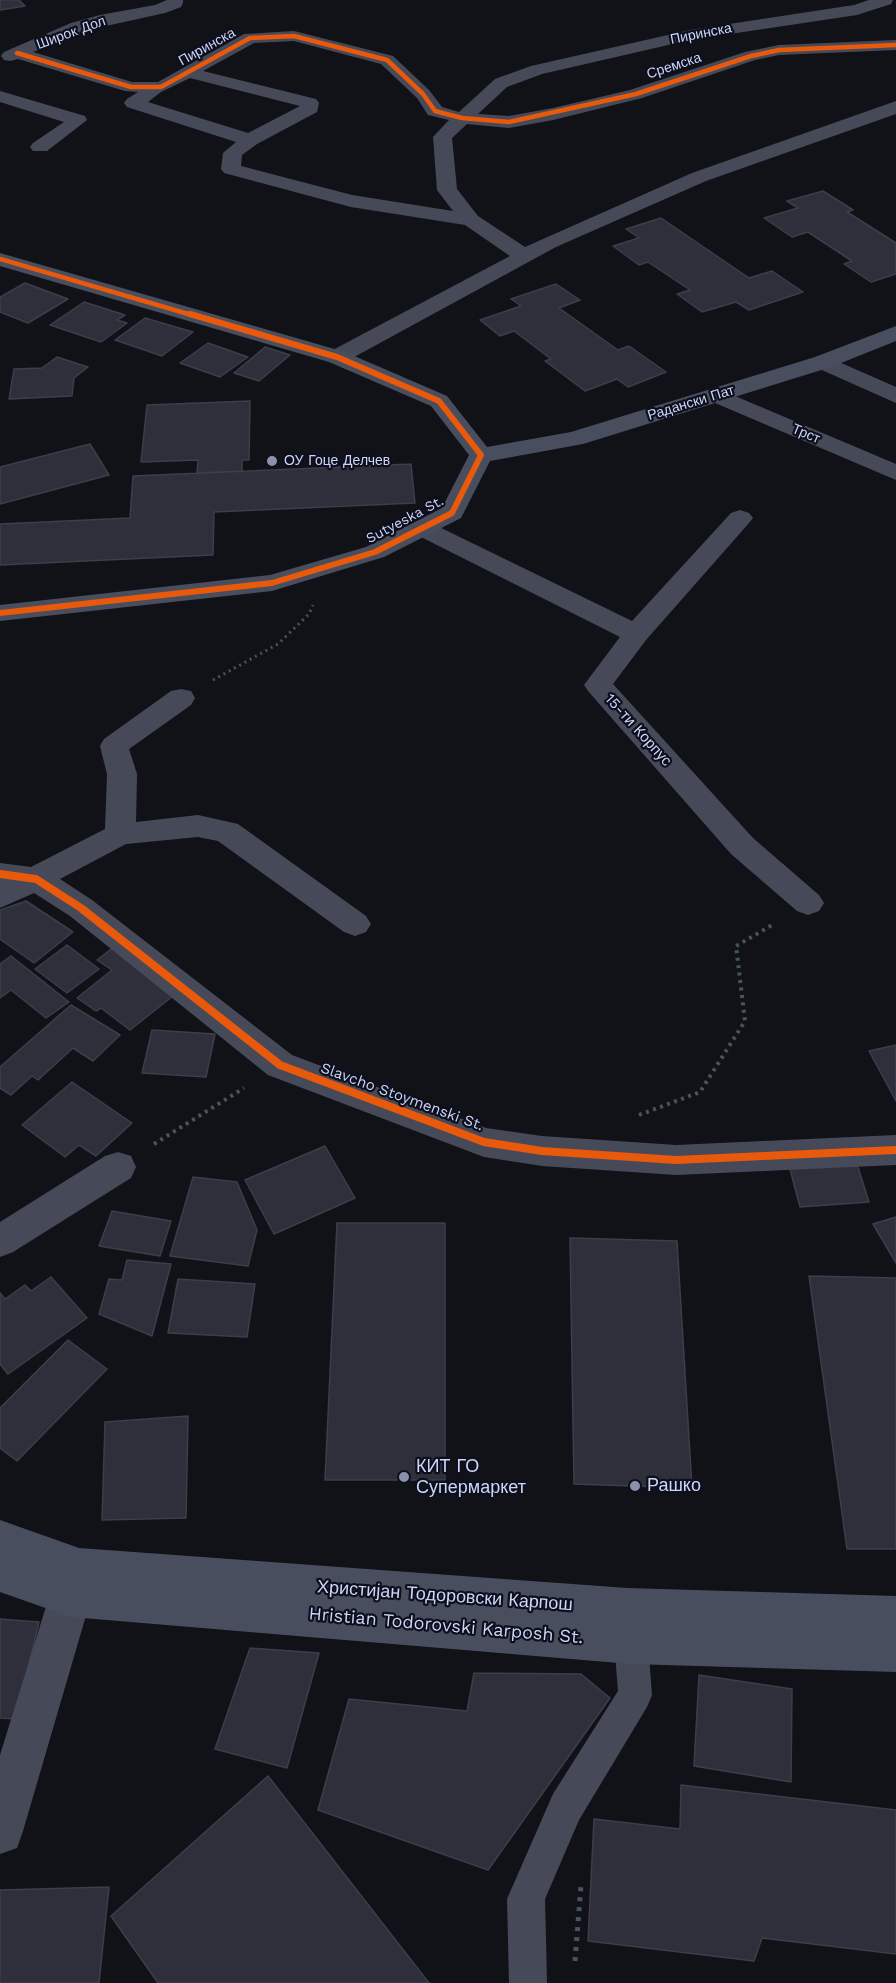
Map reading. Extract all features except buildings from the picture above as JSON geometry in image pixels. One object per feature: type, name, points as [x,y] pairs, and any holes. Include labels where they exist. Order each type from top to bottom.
[{"type":"street","name":"Широк Дол","points":[[0,60],[77,27],[100,20],[159,9],[175,3],[175,0]]},
{"type":"street","name":"Пиринска","points":[[524,256],[471,220],[447,190],[442,136],[501,83],[537,70],[690,35],[857,10],[885,0]]},
{"type":"street","name":"Пиринска","points":[[17,53],[131,87],[161,87],[250,38],[294,36],[387,60],[423,94],[435,111],[462,118]]},
{"type":"street","name":"Сремска","points":[[462,118],[509,122],[553,114],[636,94],[751,56],[779,50],[896,45]]},
{"type":"street","points":[[190,73],[310,102],[310,108],[250,140],[233,153],[231,169],[351,201],[471,220]]},
{"type":"street","points":[[161,87],[133,103],[250,140]]},
{"type":"street","points":[[0,96],[78,120],[40,147]]},
{"type":"street","points":[[337,357],[549,243],[699,177],[867,120],[896,107]]},
{"type":"street","points":[[0,259],[337,357],[439,401],[481,455]]},
{"type":"street","name":"Радански Пат","points":[[481,455],[575,439],[823,362],[896,333]]},
{"type":"street","points":[[823,362],[896,396]]},
{"type":"street","name":"Трст","points":[[716,395],[896,473]]},
{"type":"street","name":"Sutyeska St.","points":[[0,614],[272,583],[375,552],[452,513],[481,455]]},
{"type":"street","name":"15-ти Корпус","points":[[740,518],[636,634],[598,685],[742,846],[808,903]]},
{"type":"street","points":[[423,528],[636,634]]},
{"type":"street","points":[[120,834],[122,774],[114,746],[181,698]]},
{"type":"street","points":[[0,897],[120,834],[198,826],[227,832],[355,924]]},
{"type":"street","name":"Slavcho Stoymenski St.","points":[[0,874],[36,879],[81,908],[280,1065],[484,1142],[542,1151],[676,1160],[896,1150]]},
{"type":"street","points":[[0,1241],[118,1167]]},
{"type":"street","points":[[0,1541],[75,1583],[0,1831]]},
{"type":"street","name":"Hristian Todorovski Karposh St.","points":[[0,1570],[75,1583],[629,1626],[896,1650]]},
{"type":"street","points":[[629,1626],[896,1618]]},
{"type":"lane","points":[[528,1983],[526,1899],[566,1807],[635,1695],[629,1626]]},
{"type":"path","points":[[181,698],[278,644],[309,615],[327,567]]},
{"type":"path","points":[[637,1116],[700,1092],[746,1021],[736,946],[808,903]]},
{"type":"path","points":[[118,1167],[280,1065]]},
{"type":"cycle path","points":[[17,53],[131,87],[161,87],[250,38],[294,36],[387,60],[423,94],[435,111],[462,118],[509,122],[636,94],[751,56],[779,50],[896,45]]},
{"type":"cycle path","points":[[0,259],[337,357],[439,401],[481,455],[452,513],[375,552],[272,583],[0,613]]},
{"type":"cycle path","points":[[0,874],[36,879],[81,908],[280,1065],[484,1142],[542,1151],[676,1160],[896,1150]]},
{"type":"place","name":"ОУ Гоце Делчев","points":[[272,461]]},
{"type":"place","name":"КИТ ГО Супермаркет","points":[[404,1477]]},
{"type":"place","name":"Рашко","points":[[635,1486]]}]
